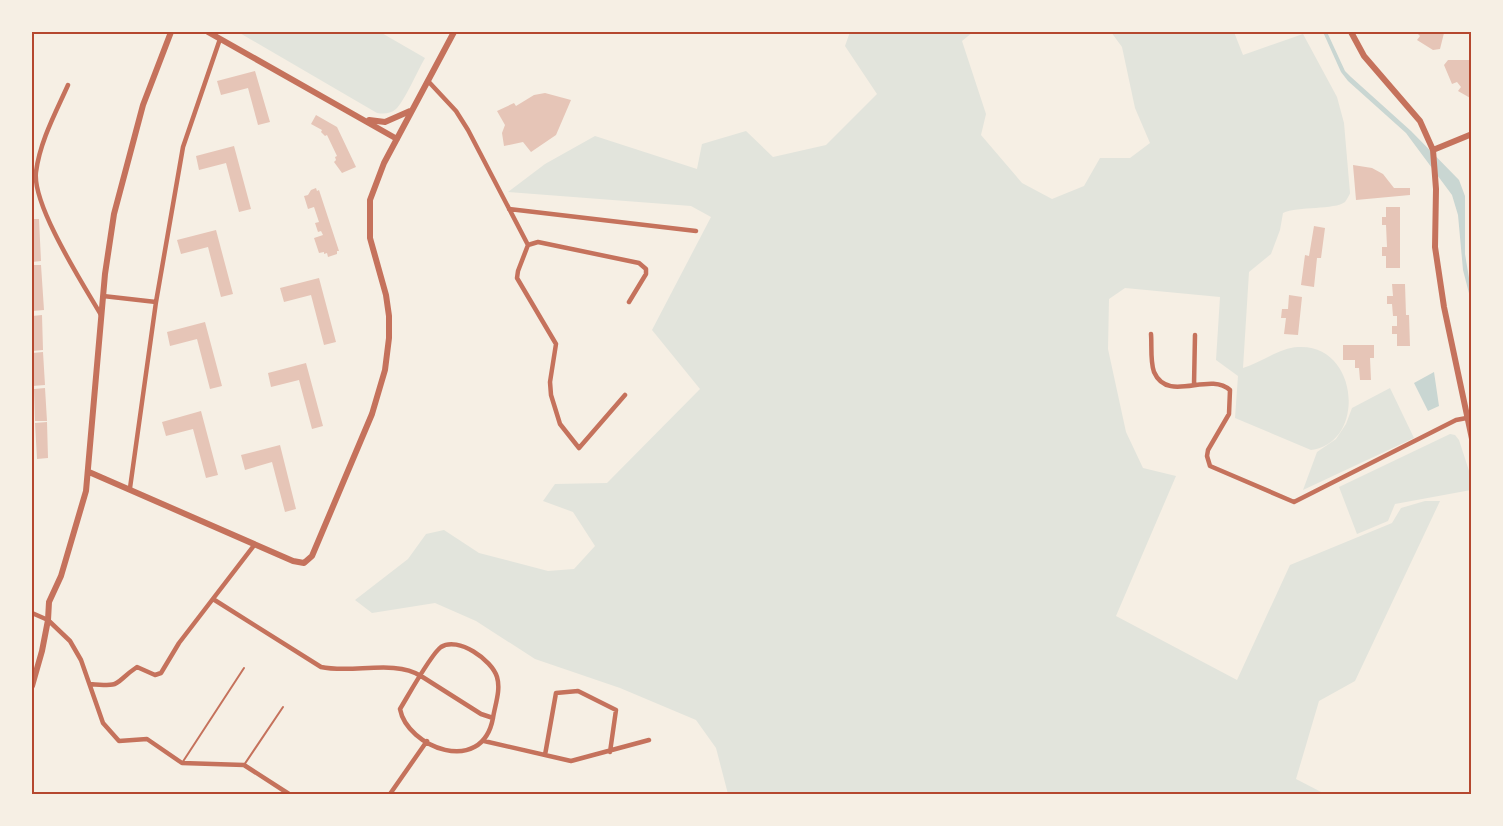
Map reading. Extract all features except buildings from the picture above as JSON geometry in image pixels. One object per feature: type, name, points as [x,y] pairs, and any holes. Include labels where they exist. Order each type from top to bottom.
[{"type":"street","points":[[32,686],[48,620],[49,602],[58,585],[84,502],[89,472],[101,315],[111,233],[127,160],[143,105],[171,32]]},
{"type":"street","points":[[208,32],[397,139]]},
{"type":"street","points":[[89,472],[293,561],[304,563],[312,556],[372,414],[385,370],[389,316],[386,295],[370,238],[370,200],[375,182],[454,32]]},
{"type":"street","points":[[1351,32],[1364,56],[1420,121],[1434,150],[1436,247],[1444,307],[1472,439]]},
{"type":"street","points":[[130,488],[156,302],[183,147],[220,39]]},
{"type":"street","points":[[428,81],[452,106],[465,124],[528,245],[518,271],[518,278],[556,344],[550,382],[551,395],[560,424],[579,448],[625,395]]},
{"type":"street","points":[[68,85],[45,135],[35,174],[45,212],[101,315]]},
{"type":"street","points":[[363,120],[385,122],[411,111]]},
{"type":"street","points":[[1434,150],[1472,134]]},
{"type":"street","points":[[509,209],[696,231]]},
{"type":"street","points":[[528,245],[538,242],[639,263],[646,269],[646,274],[629,302]]},
{"type":"street","points":[[103,296],[156,302]]},
{"type":"street","points":[[1151,334],[1153,366],[1158,378],[1170,387],[1221,384],[1230,390],[1228,414],[1208,450],[1207,462],[1210,466],[1294,501],[1456,420],[1469,417]]},
{"type":"street","points":[[1194,386],[1195,335]]},
{"type":"street","points":[[90,684],[111,686],[119,683],[137,667],[155,675],[160,673],[179,643],[255,544]]},
{"type":"street","points":[[213,599],[321,667],[334,670],[395,668],[413,671],[481,714],[493,718]]},
{"type":"street","points":[[33,613],[48,620],[70,640],[81,660],[104,723],[119,741],[147,739],[182,763],[243,765],[289,795]]},
{"type":"street","points":[[453,643],[464,646],[489,663],[497,677],[498,692],[489,734],[484,741],[469,751],[454,753],[427,741],[405,725],[400,708],[421,676],[442,647],[453,643]]},
{"type":"street","points":[[545,755],[556,693],[578,691],[616,710],[610,752]]},
{"type":"street","points":[[484,741],[572,761],[649,740]]},
{"type":"street","points":[[390,795],[427,741]]},
{"type":"lane","points":[[182,763],[244,668]]},
{"type":"lane","points":[[243,765],[283,707]]},
{"type":"shaded area","points":[[238,32],[380,32],[425,58],[396,109],[389,113],[377,113]]},
{"type":"shaded area","points":[[850,32],[973,32],[962,41],[986,114],[981,135],[1022,183],[1052,199],[1084,186],[1100,158],[1130,158],[1150,143],[1135,108],[1122,47],[1111,32],[1234,32],[1243,55],[1303,34],[1337,97],[1344,123],[1350,193],[1345,202],[1340,204],[1283,213],[1280,230],[1271,254],[1249,272],[1243,368],[1277,353],[1298,347],[1318,350],[1334,360],[1344,376],[1348,394],[1348,413],[1341,430],[1329,443],[1311,450],[1235,418],[1238,376],[1216,360],[1220,297],[1125,288],[1109,299],[1108,349],[1126,432],[1143,468],[1176,476],[1116,616],[1237,680],[1290,565],[1392,523],[1401,508],[1425,501],[1440,501],[1355,681],[1319,701],[1296,779],[1325,794],[728,794],[716,748],[696,720],[620,688],[535,659],[476,621],[435,603],[372,613],[355,600],[408,559],[426,534],[444,530],[479,553],[548,571],[574,569],[595,546],[573,512],[543,501],[555,484],[607,483],[700,389],[652,330],[711,217],[691,206],[508,192],[545,164],[595,136],[697,169],[702,144],[746,131],[773,157],[826,145],[877,94],[845,46]]},
{"type":"shaded area","points":[[1323,32],[1327,32],[1345,71],[1411,131],[1459,180],[1465,196],[1465,254],[1471,301],[1463,270],[1458,215],[1452,195],[1406,133],[1348,81],[1341,72]]},
{"type":"shaded area","points":[[1434,372],[1439,406],[1428,411],[1414,383]]},
{"type":"shaded area","points":[[1390,388],[1414,438],[1303,490],[1317,452],[1336,439],[1346,424],[1352,408]]},
{"type":"shaded area","points":[[1450,434],[1455,435],[1459,440],[1471,477],[1471,490],[1395,504],[1388,521],[1357,534],[1339,487]]}]
